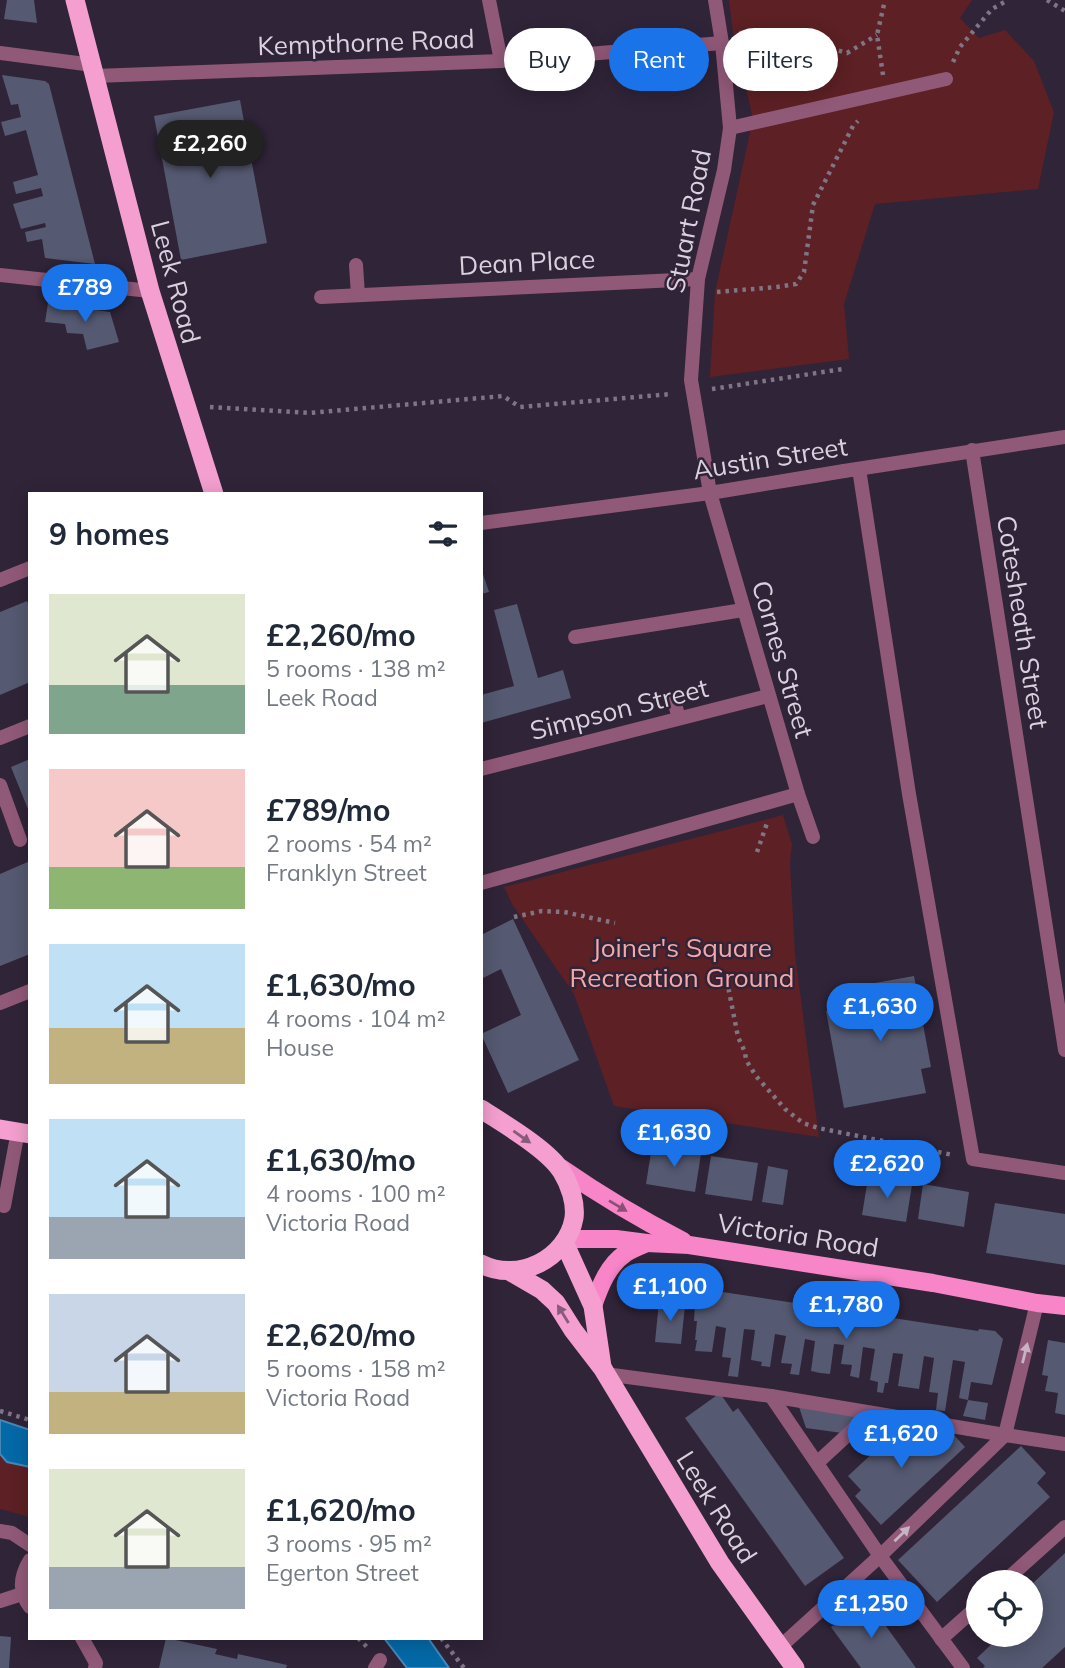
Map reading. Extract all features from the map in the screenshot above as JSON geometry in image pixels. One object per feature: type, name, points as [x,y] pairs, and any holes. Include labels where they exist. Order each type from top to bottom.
[{"type":"highway","name":"Leek Road","points":[[75,0],[150,291],[213,492]]},
{"type":"highway","points":[[483,1110],[561,1168],[574,1206],[574,1217],[565,1240],[552,1254],[537,1264],[511,1272]]},
{"type":"highway","name":"Leek Road","points":[[565,1240],[593,1306],[604,1371]]},
{"type":"highway","name":"Leek Road","points":[[483,1266],[511,1272],[542,1290],[556,1303],[604,1371],[720,1563],[795,1668]]},
{"type":"main road","name":"Victoria Road","points":[[561,1168],[610,1201],[689,1245]]},
{"type":"main road","name":"Victoria Road","points":[[565,1240],[617,1239],[689,1245],[1065,1306]]},
{"type":"main road","points":[[593,1306],[600,1286],[612,1266],[625,1253],[647,1243]]},
{"type":"street","points":[[489,0],[501,61]]},
{"type":"street","name":"Stuart Road","points":[[710,493],[691,380],[697,286],[724,170],[730,128],[716,0]]},
{"type":"street","name":"Kempthorne Road","points":[[0,53],[94,70],[501,61],[721,38]]},
{"type":"street","points":[[730,128],[946,79]]},
{"type":"street","points":[[356,265],[358,295]]},
{"type":"street","points":[[0,275],[150,291]]},
{"type":"street","name":"Dean Place","points":[[321,297],[697,286]]},
{"type":"street","name":"Austin Street","points":[[483,523],[710,493],[1065,437]]},
{"type":"street","name":"Cotesheath Street","points":[[972,450],[1065,1050]]},
{"type":"street","points":[[851,470],[973,1159],[1065,1173]]},
{"type":"street","name":"Cornes Street","points":[[710,493],[768,696],[813,837]]},
{"type":"street","points":[[0,580],[28,569]]},
{"type":"street","points":[[575,637],[743,610]]},
{"type":"street","name":"Simpson Street","points":[[483,768],[768,696]]},
{"type":"street","points":[[674,701],[679,718]]},
{"type":"street","points":[[0,738],[28,727]]},
{"type":"street","points":[[0,785],[20,840]]},
{"type":"street","points":[[483,882],[798,794]]},
{"type":"street","points":[[0,1003],[28,992]]},
{"type":"street","points":[[4,1206],[16,1131]]},
{"type":"street","points":[[780,1647],[880,1556],[1005,1435],[1037,1303]]},
{"type":"street","points":[[604,1371],[1065,1444]]},
{"type":"street","points":[[771,1396],[880,1556],[963,1668]]},
{"type":"street","points":[[817,1463],[871,1413]]},
{"type":"street","points":[[1017,1570],[1065,1527]]},
{"type":"street","points":[[0,1531],[12,1533],[28,1544]]},
{"type":"street","points":[[28,1563],[21,1582],[22,1594],[28,1604]]},
{"type":"street","points":[[0,1601],[22,1594]]},
{"type":"street","points":[[941,1639],[966,1617]]},
{"type":"street","points":[[83,1640],[96,1663],[95,1668]]},
{"type":"path","points":[[697,286],[777,288],[796,284],[804,272],[813,205],[853,126],[886,93],[877,35],[885,0]]},
{"type":"path","points":[[946,79],[960,47],[992,9],[1008,0]]},
{"type":"path","points":[[1047,0],[1065,11]]},
{"type":"path","points":[[721,38],[789,36],[847,53],[877,35]]},
{"type":"path","points":[[184,405],[310,413],[503,396],[520,407],[693,392],[843,369]]},
{"type":"path","points":[[757,852],[768,822],[764,804]]},
{"type":"path","points":[[514,917],[542,911],[564,912],[615,923]]},
{"type":"path","points":[[712,970],[728,986],[738,1037],[746,1060],[756,1076],[785,1109],[803,1123],[817,1128],[924,1149]]},
{"type":"path","points":[[0,1411],[28,1419]]},
{"type":"path","points":[[443,1640],[464,1668]]},
{"type":"green space","points":[[729,0],[972,0],[960,18],[979,38],[1005,30],[1034,61],[1054,112],[1038,189],[875,204],[844,304],[849,359],[710,377],[715,292],[753,119],[746,91],[838,91],[838,28],[732,28]]},
{"type":"green space","name":"Joiner's Square Recreation Ground","points":[[783,815],[792,844],[790,863],[795,954],[819,1137],[614,1106],[574,994],[512,904],[504,887]]},
{"type":"green space","points":[[0,1450],[28,1458],[28,1516],[0,1509]]},
{"type":"water","points":[[0,1420],[28,1429],[28,1467],[7,1462],[0,1454]]},
{"type":"water","points":[[386,1640],[429,1640],[449,1668],[407,1668]]},
{"type":"building","points":[[7,0],[34,0],[37,23],[4,19]]},
{"type":"building","points":[[2,75],[45,81],[49,84],[95,264],[45,258],[42,239],[27,242],[25,232],[46,227],[45,223],[21,229],[13,204],[43,196],[41,188],[16,194],[13,182],[38,175],[26,130],[5,136],[1,122],[21,117],[18,104],[11,105]]},
{"type":"building","points":[[240,100],[267,243],[181,260],[154,116]]},
{"type":"building","points":[[48,303],[110,312],[119,342],[87,350],[83,334],[67,333],[65,324],[45,322]]},
{"type":"building","points":[[483,574],[489,592],[483,594]]},
{"type":"building","points":[[27,601],[28,603],[28,683],[0,695],[0,612]]},
{"type":"building","points":[[517,604],[538,678],[563,670],[571,698],[483,722],[483,694],[514,686],[494,610]]},
{"type":"building","points":[[28,760],[28,809],[11,767]]},
{"type":"building","points":[[28,862],[28,955],[0,966],[0,874]]},
{"type":"building","points":[[513,919],[579,1060],[508,1093],[483,1033],[521,1015],[501,969],[483,978],[483,934]]},
{"type":"building","points":[[914,976],[931,1067],[921,1069],[926,1093],[844,1108],[826,1011],[850,1006],[847,988]]},
{"type":"building","points":[[652,1146],[701,1154],[695,1192],[646,1184]]},
{"type":"building","points":[[711,1156],[758,1163],[752,1201],[705,1194]]},
{"type":"building","points":[[768,1166],[788,1170],[783,1205],[762,1202]]},
{"type":"building","points":[[868,1178],[912,1185],[906,1222],[862,1215]]},
{"type":"building","points":[[923,1184],[969,1192],[964,1227],[918,1219]]},
{"type":"building","points":[[995,1203],[1065,1214],[1065,1265],[986,1253]]},
{"type":"building","points":[[696,1288],[978,1331],[995,1331],[1003,1339],[992,1385],[971,1382],[968,1400],[959,1398],[965,1362],[953,1360],[945,1411],[936,1410],[938,1393],[929,1392],[934,1358],[924,1356],[919,1389],[898,1386],[903,1354],[893,1353],[888,1383],[885,1383],[883,1393],[877,1392],[878,1382],[870,1380],[875,1349],[863,1347],[859,1378],[850,1376],[852,1365],[841,1364],[844,1345],[834,1344],[830,1374],[820,1373],[811,1371],[815,1341],[805,1339],[799,1375],[790,1374],[792,1364],[781,1363],[786,1336],[775,1334],[770,1367],[761,1366],[762,1362],[751,1360],[755,1330],[744,1329],[738,1377],[728,1376],[731,1358],[722,1357],[726,1328],[716,1326],[712,1352],[695,1351]]},
{"type":"building","points":[[659,1302],[685,1305],[681,1344],[655,1342]]},
{"type":"building","points":[[1048,1340],[1065,1343],[1065,1415],[1055,1413],[1058,1393],[1045,1391],[1048,1376],[1042,1375]]},
{"type":"building","points":[[720,1393],[733,1412],[738,1408],[844,1558],[805,1586],[685,1418]]},
{"type":"building","points":[[968,1400],[988,1403],[985,1420],[963,1416]]},
{"type":"building","points":[[798,1404],[861,1416],[842,1433],[806,1428]]},
{"type":"building","points":[[905,1423],[918,1437],[925,1431],[939,1447],[953,1434],[965,1447],[881,1525],[855,1496],[861,1490],[848,1476]]},
{"type":"building","points":[[1021,1446],[1046,1473],[1037,1483],[1050,1497],[971,1570],[966,1570],[966,1575],[937,1602],[898,1560]]},
{"type":"building","points":[[1065,1553],[1065,1647],[1042,1668],[983,1668],[985,1666],[977,1658],[988,1647],[1043,1647],[1043,1574]]},
{"type":"building","points":[[868,1601],[916,1668],[861,1668],[831,1627]]},
{"type":"building","points":[[0,1636],[11,1637],[9,1668],[0,1668]]},
{"type":"building","points":[[166,1640],[217,1649],[215,1654],[237,1659],[238,1654],[287,1665],[286,1668],[159,1668]]}]
